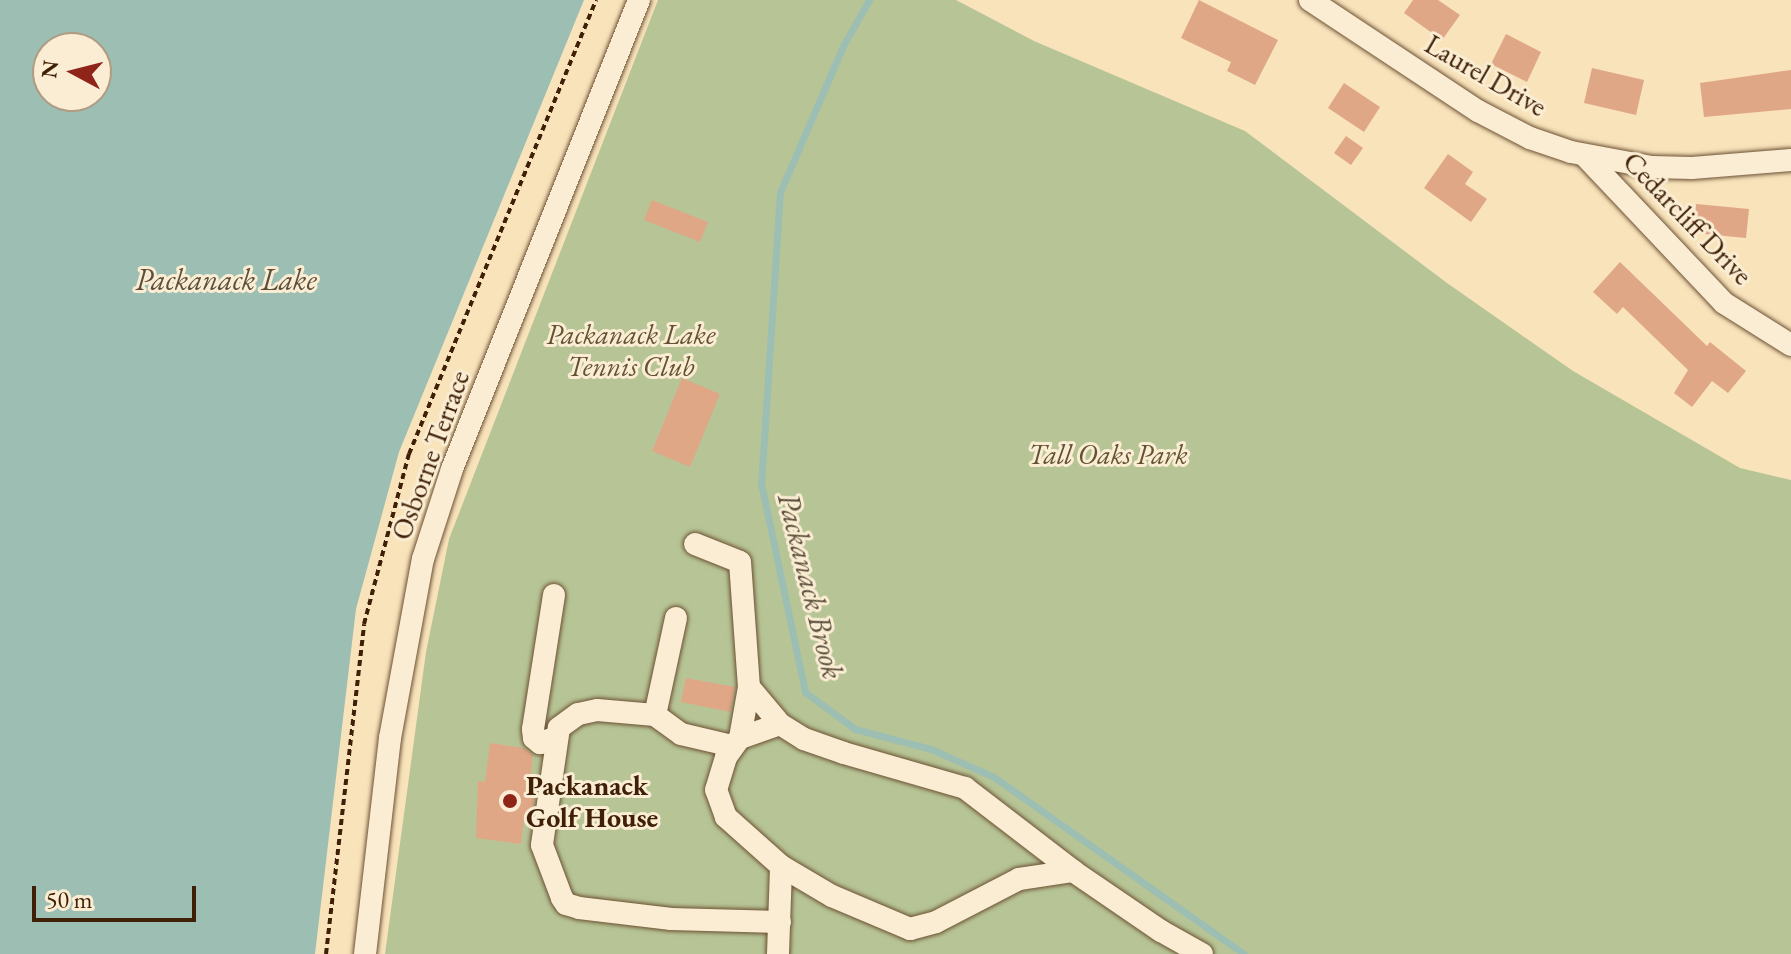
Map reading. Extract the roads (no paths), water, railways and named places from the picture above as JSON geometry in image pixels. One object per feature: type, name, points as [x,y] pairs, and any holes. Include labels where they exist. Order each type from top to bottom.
[{"type":"street","name":"Osborne Terrace","points":[[365,954],[390,738],[423,559],[452,469],[639,0]]},
{"type":"street","name":"Laurel Drive","points":[[1310,0],[1478,111],[1530,138],[1585,156],[1652,167],[1692,168],[1791,160]]},
{"type":"street","name":"Cedarcliff Drive","points":[[1585,156],[1724,303],[1791,345]]},
{"type":"street","points":[[695,544],[740,562],[742,567],[749,687],[736,742],[717,780],[720,806],[726,817],[781,866],[832,896],[910,929],[936,922],[1019,879],[1073,871]]},
{"type":"street","points":[[554,595],[533,729],[534,738],[540,743],[557,737]]},
{"type":"street","points":[[655,715],[676,618]]},
{"type":"street","points":[[749,687],[780,724],[804,739],[965,788],[1073,871],[1161,931],[1202,954]]},
{"type":"street","points":[[780,724],[736,742],[681,734],[655,715],[587,712],[564,722],[557,737],[542,845],[566,904],[671,919],[780,922]]},
{"type":"street","points":[[778,954],[781,866]]},
{"type":"water","name":"Packanack Lake","points":[[0,0],[584,0],[399,452],[356,609],[315,954],[0,954]]},
{"type":"waterway","name":"Packanack Brook","points":[[869,0],[843,46],[780,192],[761,483],[805,692],[855,729],[931,749],[994,777],[1244,954]]},
{"type":"place","name":"Packanack Golf House","points":[[510,801]]},
{"type":"park label","name":"Packanack Lake Tennis Club","points":[[631,350]]},
{"type":"park label","name":"Tall Oaks Park","points":[[1108,454]]}]
